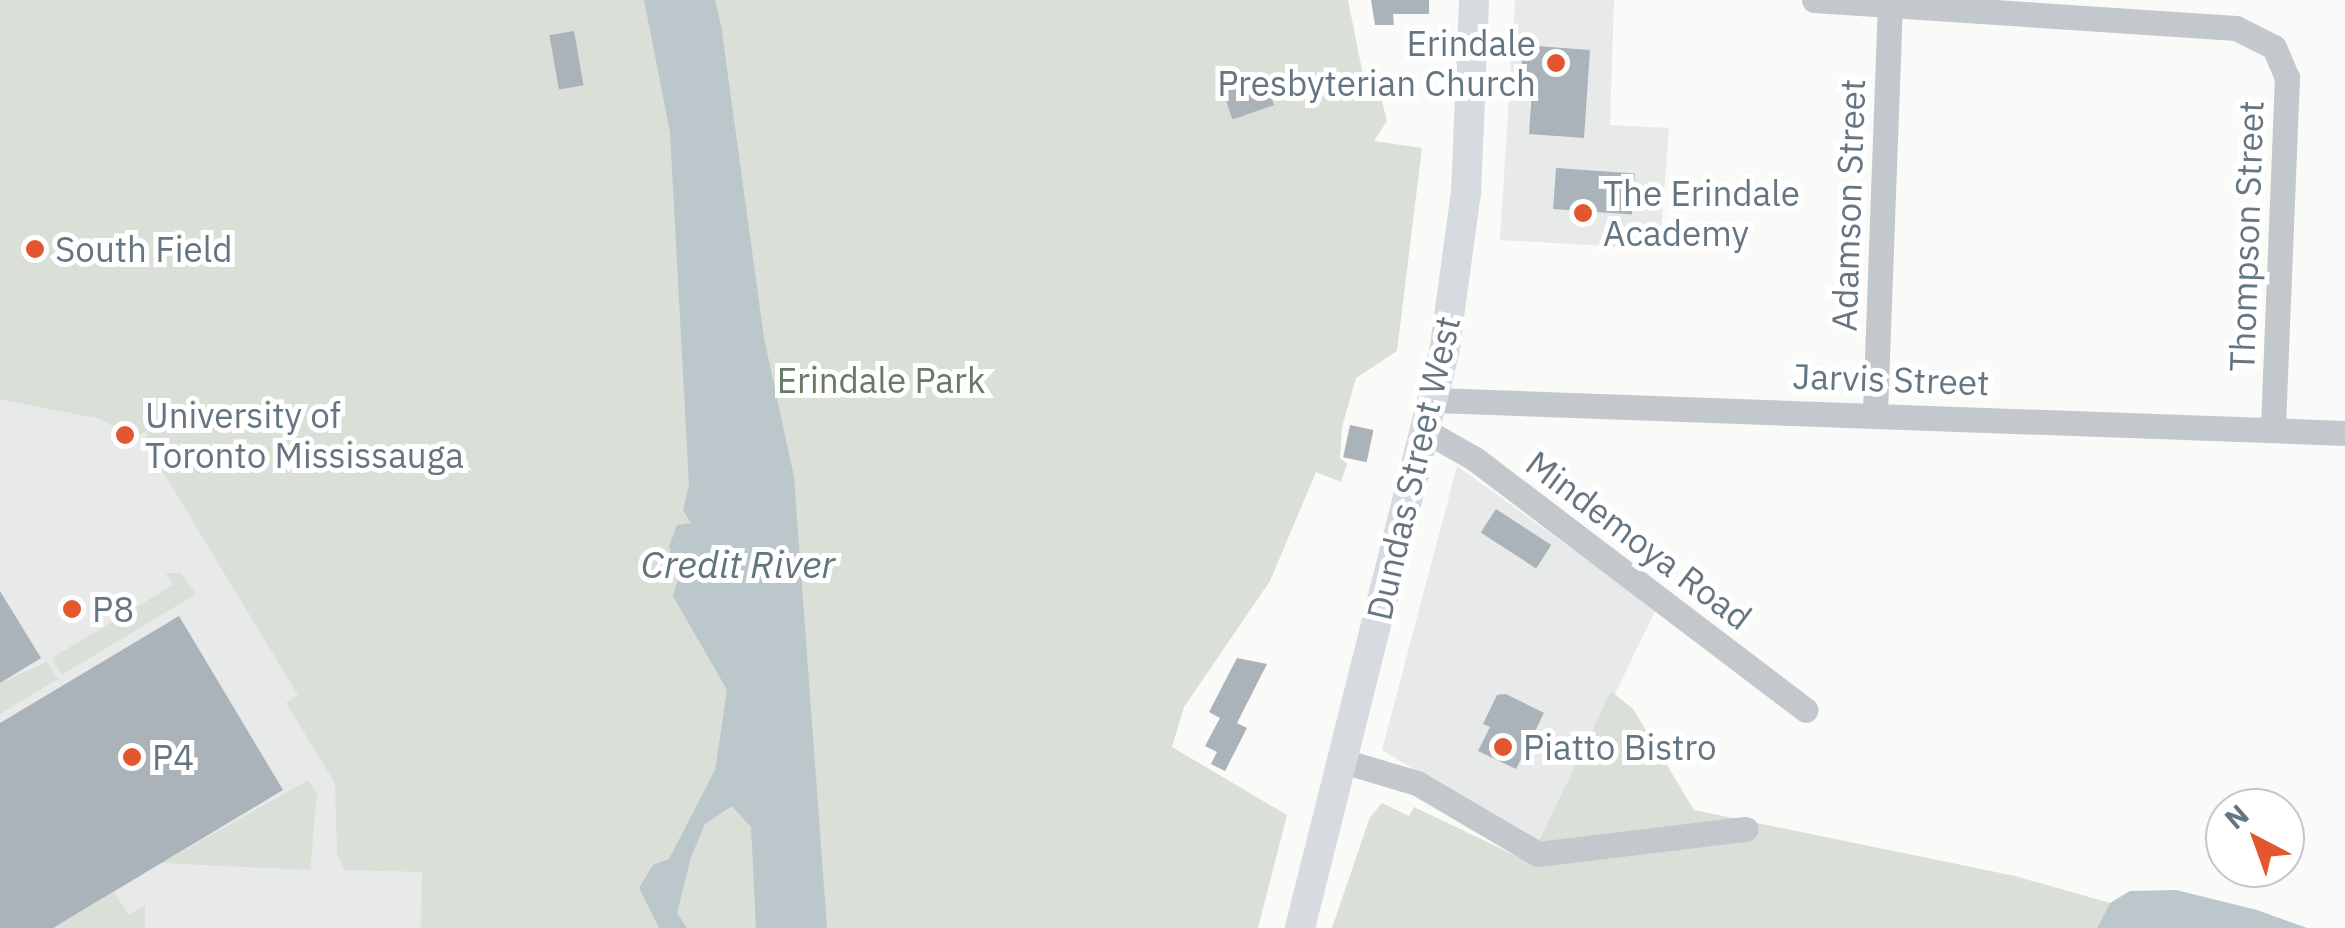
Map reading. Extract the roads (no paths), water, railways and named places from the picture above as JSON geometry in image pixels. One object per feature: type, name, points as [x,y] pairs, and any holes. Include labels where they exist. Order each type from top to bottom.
[{"type":"main road","name":"Dundas Street West","points":[[1300,928],[1434,400],[1466,193],[1474,0]]},
{"type":"street","points":[[1814,0],[1890,3]]},
{"type":"street","name":"Thompson Street","points":[[1890,3],[2236,28],[2274,46],[2288,77],[2273,430]]},
{"type":"street","name":"Adamson Street","points":[[1875,412],[1890,3]]},
{"type":"street","name":"Jarvis Street","points":[[1434,400],[1875,412],[2345,433]]},
{"type":"street","name":"Mindemoya Road","points":[[1426,431],[1475,459],[1806,710]]},
{"type":"street","points":[[1343,760],[1417,783],[1538,854],[1746,829]]},
{"type":"water","name":"Credit River","points":[[644,0],[715,0],[721,25],[764,338],[794,477],[827,928],[756,928],[751,827],[732,806],[705,824],[691,857],[677,913],[687,928],[659,928],[639,888],[653,865],[669,859],[715,770],[727,690],[673,596],[678,579],[669,547],[677,525],[691,523],[683,510],[689,485],[670,132]]},
{"type":"water","points":[[2176,890],[2257,910],[2307,928],[2097,928],[2110,903],[2130,891]]},
{"type":"place","name":"Erindale Presbyterian Church","points":[[1556,63]]},
{"type":"place","name":"The Erindale Academy","points":[[1583,213]]},
{"type":"place","name":"South Field","points":[[35,249]]},
{"type":"place","name":"University of Toronto Mississauga","points":[[125,435]]},
{"type":"place","name":"P8","points":[[72,609]]},
{"type":"place","name":"Piatto Bistro","points":[[1503,747]]},
{"type":"place","name":"P4","points":[[132,757]]},
{"type":"park label","name":"Erindale Park","points":[[881,380]]}]
